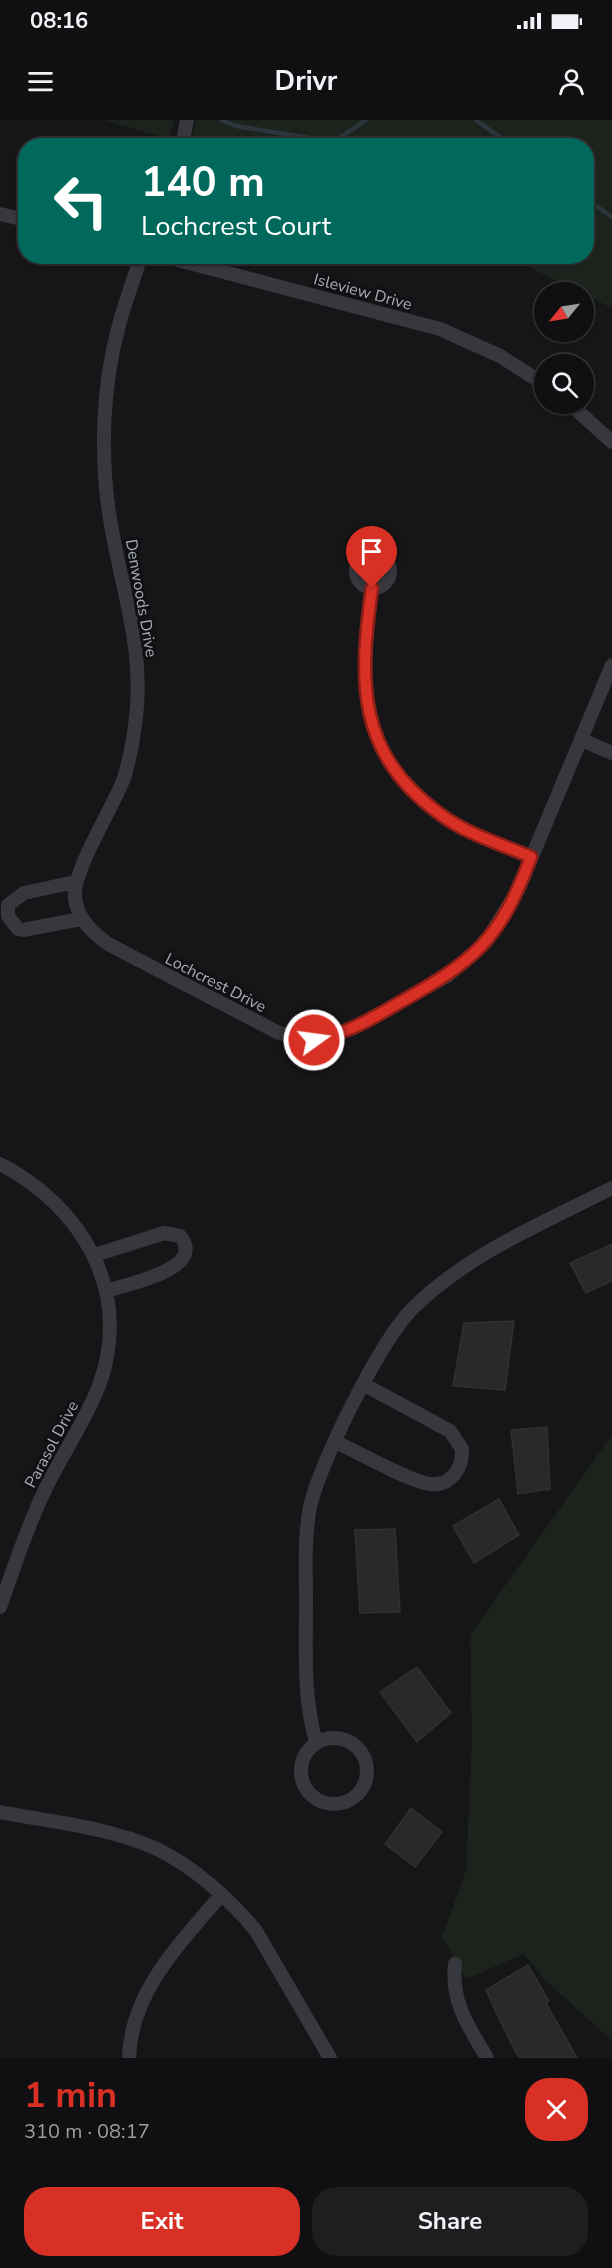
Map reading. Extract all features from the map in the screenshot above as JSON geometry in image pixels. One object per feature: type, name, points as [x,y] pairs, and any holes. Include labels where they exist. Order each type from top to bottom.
[{"type":"street","points":[[184,138],[187,120]]},
{"type":"street","points":[[0,214],[18,218]]},
{"type":"street","name":"Denwoods Drive","points":[[75,882],[124,777],[135,731],[139,682],[136,641],[110,520],[104,435],[118,327],[138,264]]},
{"type":"street","name":"Isleview Drive","points":[[193,264],[440,329],[500,356],[534,378]]},
{"type":"street","points":[[581,414],[612,442]]},
{"type":"street","points":[[372,588],[363,663],[365,695],[372,726],[383,749],[397,772],[417,796],[440,815],[459,826],[531,857]]},
{"type":"street","name":"Lochcrest Drive","points":[[81,919],[108,944],[279,1033],[314,1040],[352,1029],[447,976],[467,961],[502,921],[518,890],[612,665]]},
{"type":"street","points":[[582,740],[612,753]]},
{"type":"street","points":[[75,882],[74,897],[81,919],[23,930],[18,929],[8,916],[8,905],[24,893],[75,882]]},
{"type":"street","name":"Parasol Drive","points":[[0,1164],[41,1189],[62,1209],[95,1255],[106,1291],[108,1330],[100,1381],[30,1523],[0,1607]]},
{"type":"street","points":[[316,1742],[306,1693],[306,1545],[310,1506],[363,1384],[387,1342],[413,1307],[458,1271],[612,1188]]},
{"type":"street","points":[[95,1255],[164,1233],[180,1236],[185,1245],[184,1258],[175,1268],[106,1291]]},
{"type":"street","points":[[336,1442],[429,1484],[448,1480],[459,1469],[462,1449],[450,1431],[363,1384]]},
{"type":"street","points":[[327,1738],[342,1738],[352,1743],[361,1752],[366,1763],[367,1775],[358,1794],[349,1800],[327,1803],[309,1793],[302,1779],[301,1767],[305,1753],[316,1742],[327,1738]]},
{"type":"street","points":[[0,1812],[95,1830],[158,1850],[195,1874],[242,1914],[267,1947],[330,2058]]},
{"type":"street","points":[[129,2058],[135,2019],[144,1994],[156,1974],[221,1895]]},
{"type":"street","points":[[455,1964],[454,1980],[458,2009],[487,2058]]},
{"type":"shaded area","points":[[103,120],[174,120],[169,138]]},
{"type":"shaded area","points":[[196,120],[612,120],[612,308],[594,299],[594,282],[559,282],[523,264],[594,264],[594,138],[197,138],[193,135]]},
{"type":"shaded area","points":[[612,1435],[612,2041],[543,1978],[524,1954],[466,1979],[442,1937],[466,1871],[472,1739],[470,1635]]},
{"type":"building","points":[[612,1244],[612,1281],[586,1293],[570,1263]]},
{"type":"building","points":[[514,1321],[505,1390],[453,1386],[464,1323]]},
{"type":"building","points":[[547,1427],[550,1489],[518,1494],[511,1430]]},
{"type":"building","points":[[499,1499],[519,1535],[474,1563],[453,1526]]},
{"type":"building","points":[[395,1529],[400,1612],[360,1613],[355,1530]]},
{"type":"building","points":[[417,1667],[451,1713],[417,1742],[380,1692]]},
{"type":"building","points":[[411,1808],[442,1832],[415,1867],[385,1844]]},
{"type":"building","points":[[528,1965],[577,2058],[519,2058],[486,1990]]},
{"type":"waterway","points":[[221,120],[236,126],[310,138]]},
{"type":"waterway","points":[[340,138],[366,120]]},
{"type":"waterway","points":[[476,120],[501,138]]},
{"type":"waterway","points":[[594,205],[612,217]]},
{"type":"route","points":[[314,1040],[331,1037],[352,1029],[447,976],[467,961],[502,921],[531,857],[459,826],[440,815],[417,796],[397,772],[383,749],[372,726],[365,695],[363,663],[372,588]]}]
